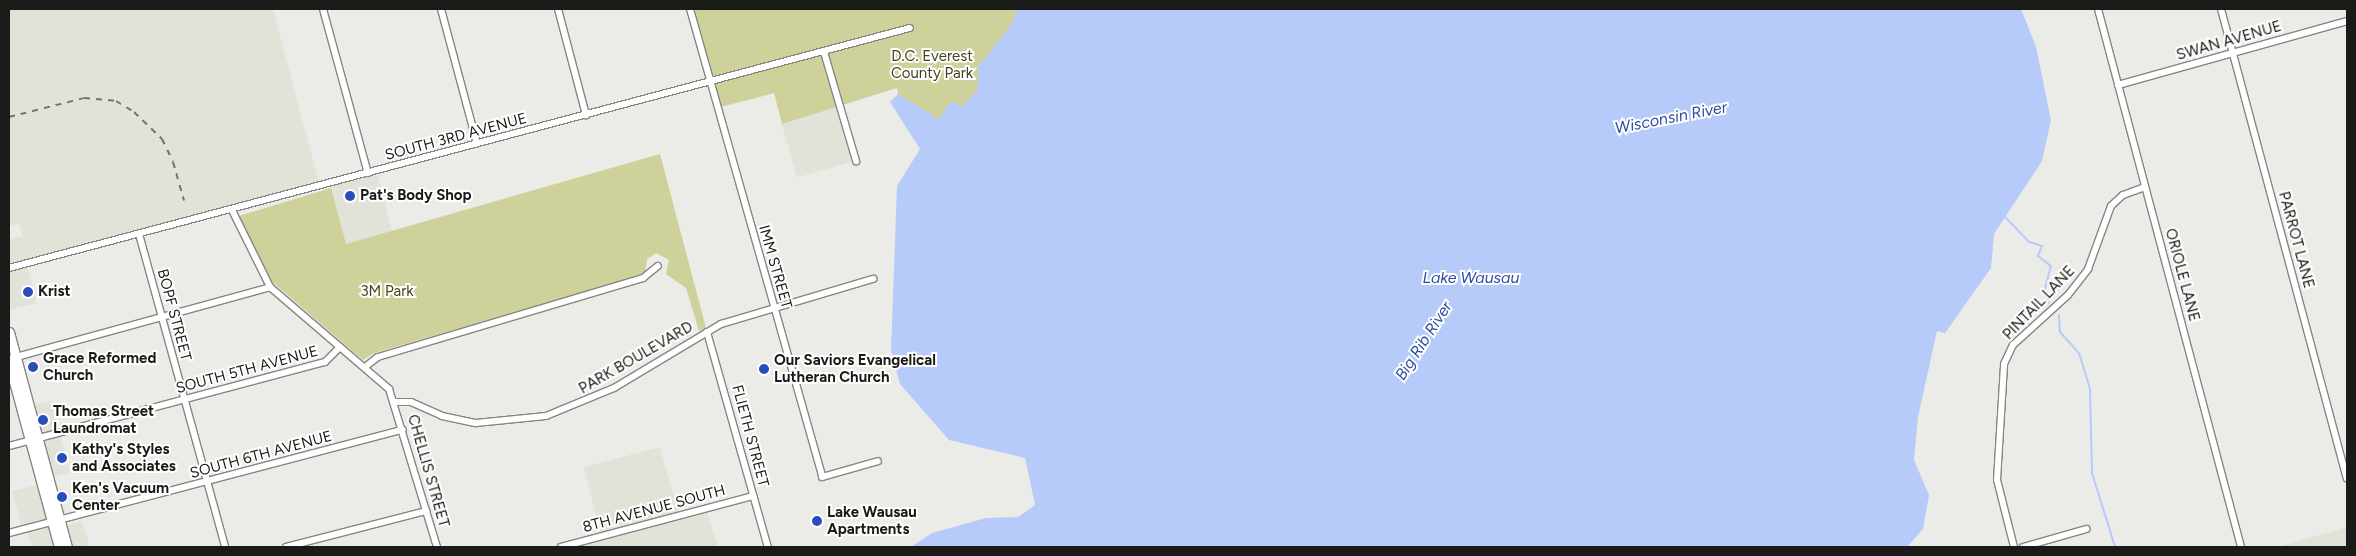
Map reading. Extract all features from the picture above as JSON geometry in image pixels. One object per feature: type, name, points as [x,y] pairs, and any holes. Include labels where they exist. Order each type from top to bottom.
[{"type":"main road","points":[[9,332],[11,359],[56,521],[67,547]]},
{"type":"main road","points":[[56,521],[59,547]]},
{"type":"street","points":[[323,9],[368,173]]},
{"type":"street","points":[[441,9],[478,143]]},
{"type":"street","points":[[558,9],[586,115]]},
{"type":"street","name":"IMM STREET","points":[[690,9],[822,477],[878,461]]},
{"type":"street","name":"ORIOLE LANE","points":[[2098,9],[2241,547]]},
{"type":"street","name":"PARROT LANE","points":[[2221,9],[2347,478]]},
{"type":"street","name":"SWAN AVENUE","points":[[2118,85],[2347,21]]},
{"type":"street","name":"SOUTH 3RD AVENUE","points":[[9,268],[910,28]]},
{"type":"street","points":[[824,52],[856,161]]},
{"type":"street","name":"PINTAIL LANE","points":[[2014,547],[1997,480],[2004,364],[2013,345],[2068,295],[2088,269],[2111,206],[2124,195],[2145,187]]},
{"type":"street","points":[[232,210],[270,287],[390,389],[395,402]]},
{"type":"street","name":"BOPF STREET","points":[[139,234],[225,547]]},
{"type":"street","points":[[365,367],[378,357],[644,278],[658,266]]},
{"type":"street","name":"PARK BOULEVARD","points":[[395,402],[411,402],[442,416],[476,423],[546,416],[614,388],[730,320],[873,278]]},
{"type":"street","points":[[11,359],[270,287]]},
{"type":"street","name":"FLIETH STREET","points":[[707,332],[768,547]]},
{"type":"street","name":"SOUTH 5TH AVENUE","points":[[9,446],[325,362],[340,347]]},
{"type":"street","name":"CHELLIS STREET","points":[[395,402],[437,547]]},
{"type":"street","name":"SOUTH 6TH AVENUE","points":[[9,533],[403,430]]},
{"type":"street","name":"8TH AVENUE SOUTH","points":[[561,547],[754,496]]},
{"type":"street","points":[[286,547],[426,511]]},
{"type":"street","points":[[2023,547],[2086,529]]},
{"type":"shaded area","points":[[9,9],[273,9],[319,183],[26,261],[37,303],[9,310],[9,239],[23,236],[19,224],[11,226],[9,218]]},
{"type":"shaded area","points":[[840,106],[856,161],[797,178],[781,123]]},
{"type":"shaded area","points":[[378,175],[392,232],[345,244],[330,187]]},
{"type":"shaded area","points":[[51,401],[70,472],[50,478],[31,406]]},
{"type":"shaded area","points":[[660,447],[679,515],[706,508],[718,547],[561,547],[601,536],[584,467]]},
{"type":"shaded area","points":[[37,485],[54,547],[32,547],[25,524],[21,525],[12,491]]},
{"type":"shaded area","points":[[82,521],[90,547],[70,547],[65,526]]},
{"type":"shaded area","points":[[2347,527],[2347,547],[2277,547]]},
{"type":"green space","name":"D.C. Everest County Park","points":[[692,9],[1017,9],[1012,24],[978,67],[978,89],[963,106],[939,120],[898,94],[897,88],[782,124],[774,93],[717,108],[710,82],[716,76],[712,75]]},
{"type":"green space","name":"3M Park","points":[[660,154],[706,328],[699,331],[686,288],[666,274],[669,260],[656,253],[647,259],[645,275],[374,353],[363,360],[269,279],[239,216],[331,188],[346,244]]},
{"type":"water","name":"Lake Wausau","points":[[1017,9],[2021,9],[2036,47],[2051,120],[2042,161],[1994,234],[1991,268],[1945,333],[1937,331],[1918,417],[1914,460],[1929,495],[1923,529],[1907,547],[911,547],[932,533],[986,518],[1018,517],[1035,505],[1025,458],[949,440],[900,384],[891,350],[897,186],[920,149],[890,102],[898,94],[939,119],[950,102],[963,106],[978,89],[978,67],[1012,24]]},
{"type":"waterway","points":[[2005,217],[2029,242],[2042,246],[2038,256],[2051,266],[2044,293],[2049,303]]},
{"type":"waterway","points":[[2059,315],[2060,332],[2079,353],[2090,390],[2092,473],[2115,547]]},
{"type":"railway","points":[[9,117],[84,98],[116,101],[134,112],[162,139],[173,162],[184,200]]},
{"type":"place","name":"Pat's Body Shop","points":[[350,196]]},
{"type":"place","name":"Krist","points":[[28,292]]},
{"type":"place","name":"Grace Reformed Church","points":[[33,367]]},
{"type":"place","name":"Our Saviors Evangelical Lutheran Church","points":[[764,369]]},
{"type":"place","name":"Thomas Street Laundromat","points":[[43,420]]},
{"type":"place","name":"Kathy's Styles and Associates","points":[[62,458]]},
{"type":"place","name":"Ken's Vacuum Center","points":[[62,497]]},
{"type":"place","name":"Lake Wausau Apartments","points":[[817,521]]},
{"type":"water label","name":"Wisconsin River","points":[[1671,118]]},
{"type":"water label","name":"Big Rib River","points":[[1424,341]]}]
